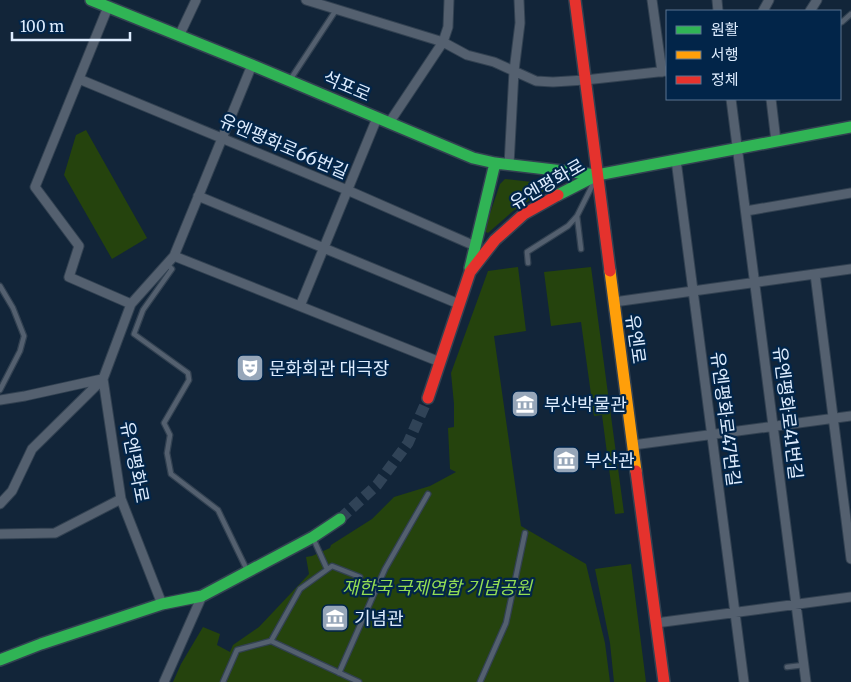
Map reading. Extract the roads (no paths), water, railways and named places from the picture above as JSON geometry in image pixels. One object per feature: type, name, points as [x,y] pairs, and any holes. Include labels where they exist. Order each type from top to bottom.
[{"type":"main road","name":"석포로","points":[[92,0],[473,158],[509,165],[597,175]]},
{"type":"main road","name":"유엔로","points":[[576,0],[597,175],[664,682]]},
{"type":"main road","name":"유엔평화로","points":[[428,398],[470,272],[495,240],[524,214],[597,175],[851,127]]},
{"type":"main road","points":[[470,272],[495,163]]},
{"type":"main road","points":[[0,660],[41,644],[162,604],[202,596],[313,537],[340,519]]},
{"type":"street","points":[[179,36],[196,0]]},
{"type":"street","points":[[306,0],[443,42],[468,55],[494,62],[536,81],[553,82],[665,71],[652,0]]},
{"type":"street","points":[[389,123],[443,42],[448,27],[449,0]]},
{"type":"street","points":[[509,165],[514,72],[520,23],[519,0]]},
{"type":"street","points":[[108,7],[35,187],[79,246],[69,277],[131,304]]},
{"type":"street","points":[[0,504],[12,491],[32,448],[103,379],[131,304],[174,256],[252,65]]},
{"type":"street","name":"유엔평화로66번길","points":[[79,79],[348,190],[475,246]]},
{"type":"street","name":"유엔평화로41번길","points":[[730,100],[806,682]]},
{"type":"street","points":[[771,100],[776,141]]},
{"type":"street","points":[[300,306],[377,118]]},
{"type":"street","name":"유엔평화로47번길","points":[[676,160],[744,682]]},
{"type":"street","points":[[746,212],[851,193]]},
{"type":"street","points":[[198,196],[459,304]]},
{"type":"street","points":[[174,256],[440,362]]},
{"type":"street","points":[[614,302],[851,269]]},
{"type":"street","points":[[815,274],[851,559]]},
{"type":"street","points":[[0,400],[103,379]]},
{"type":"street","name":"유엔평화로","points":[[103,379],[121,499],[162,604]]},
{"type":"street","points":[[633,445],[851,416]]},
{"type":"street","points":[[0,534],[55,533],[121,499]]},
{"type":"street","points":[[164,682],[202,596]]},
{"type":"street","points":[[656,623],[851,597]]},
{"type":"lane","points":[[289,81],[336,10]]},
{"type":"lane","points":[[842,22],[851,14]]},
{"type":"lane","points":[[528,263],[526,252],[568,226],[577,216],[597,175]]},
{"type":"lane","points":[[577,216],[580,249]]},
{"type":"lane","points":[[166,264],[172,269],[143,310],[134,334],[188,373],[189,380],[164,423],[170,435],[167,453],[171,474],[218,510],[248,571]]},
{"type":"lane","points":[[0,286],[13,308],[24,336],[20,351],[0,390]]},
{"type":"lane","points":[[339,673],[384,569],[428,494]]},
{"type":"lane","points":[[480,682],[506,623],[525,533]]},
{"type":"lane","points":[[313,537],[328,569]]},
{"type":"lane","points":[[271,642],[300,589],[332,566],[360,577]]},
{"type":"lane","points":[[223,682],[237,650],[271,642],[359,682]]},
{"type":"lane","points":[[787,667],[804,665]]},
{"type":"tunnel","points":[[340,519],[377,485],[408,443],[428,398]]},
{"type":"place","name":"문화회관 대극장","points":[[250,368]]},
{"type":"place","name":"부산박물관","points":[[525,404]]},
{"type":"place","name":"부산관","points":[[566,460]]},
{"type":"place","name":"기념관","points":[[335,618]]},
{"type":"park label","name":"재한국 국제연합 기념공원","points":[[437,587]]}]
